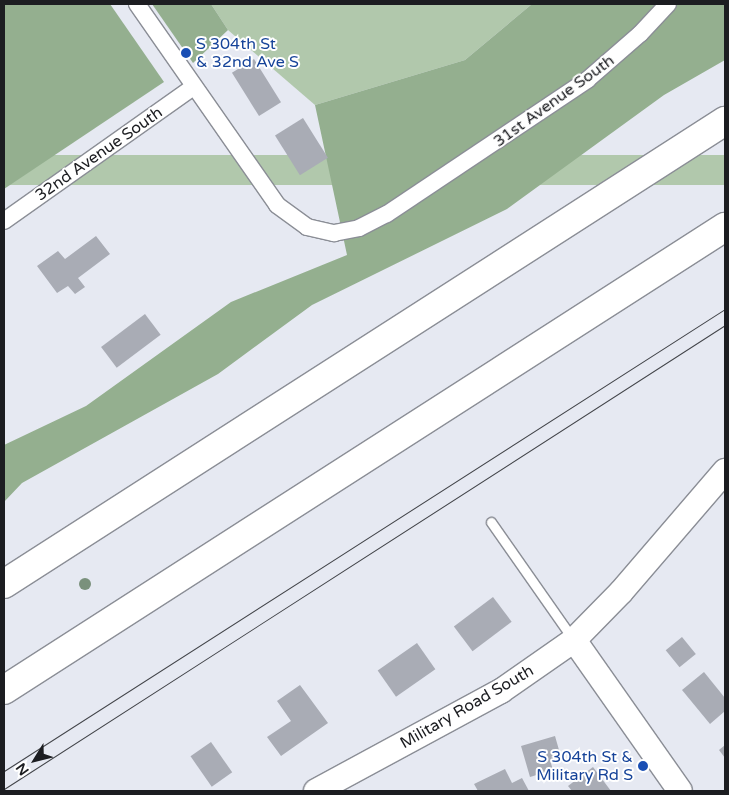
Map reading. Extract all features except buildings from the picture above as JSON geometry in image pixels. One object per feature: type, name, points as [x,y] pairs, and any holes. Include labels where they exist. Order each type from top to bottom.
[{"type":"highway","points":[[4,584],[725,121]]},
{"type":"highway","points":[[4,690],[725,227]]},
{"type":"main road","name":"Military Road South","points":[[316,791],[501,691],[574,640],[627,585],[725,471]]},
{"type":"main road","points":[[574,640],[680,791]]},
{"type":"street","name":"31st Avenue South","points":[[137,4],[276,205],[306,227],[334,233],[359,228],[430,187],[587,80],[640,34],[668,4]]},
{"type":"street","name":"32nd Avenue South","points":[[4,221],[193,87]]},
{"type":"lane","points":[[492,522],[574,640]]},
{"type":"green space","points":[[4,4],[110,4],[164,82],[4,189]]},
{"type":"green space","points":[[152,4],[211,4],[228,30],[193,63]]},
{"type":"green space","points":[[211,4],[532,4],[465,60],[315,105],[228,30]]},
{"type":"green space","points":[[532,4],[725,4],[725,60],[664,95],[507,209],[312,305],[218,374],[22,483],[4,502],[4,445],[86,406],[231,302],[347,255],[315,105],[465,60]]},
{"type":"green space","points":[[4,155],[725,155],[725,185],[4,185]]},
{"type":"tram line","points":[[4,771],[725,309]]},
{"type":"tram line","points":[[4,789],[725,325]]},
{"type":"place","name":"S 304th St & 32nd Ave S","points":[[186,53]]},
{"type":"place","name":"S 304th St & Military Rd S","points":[[643,766]]}]
